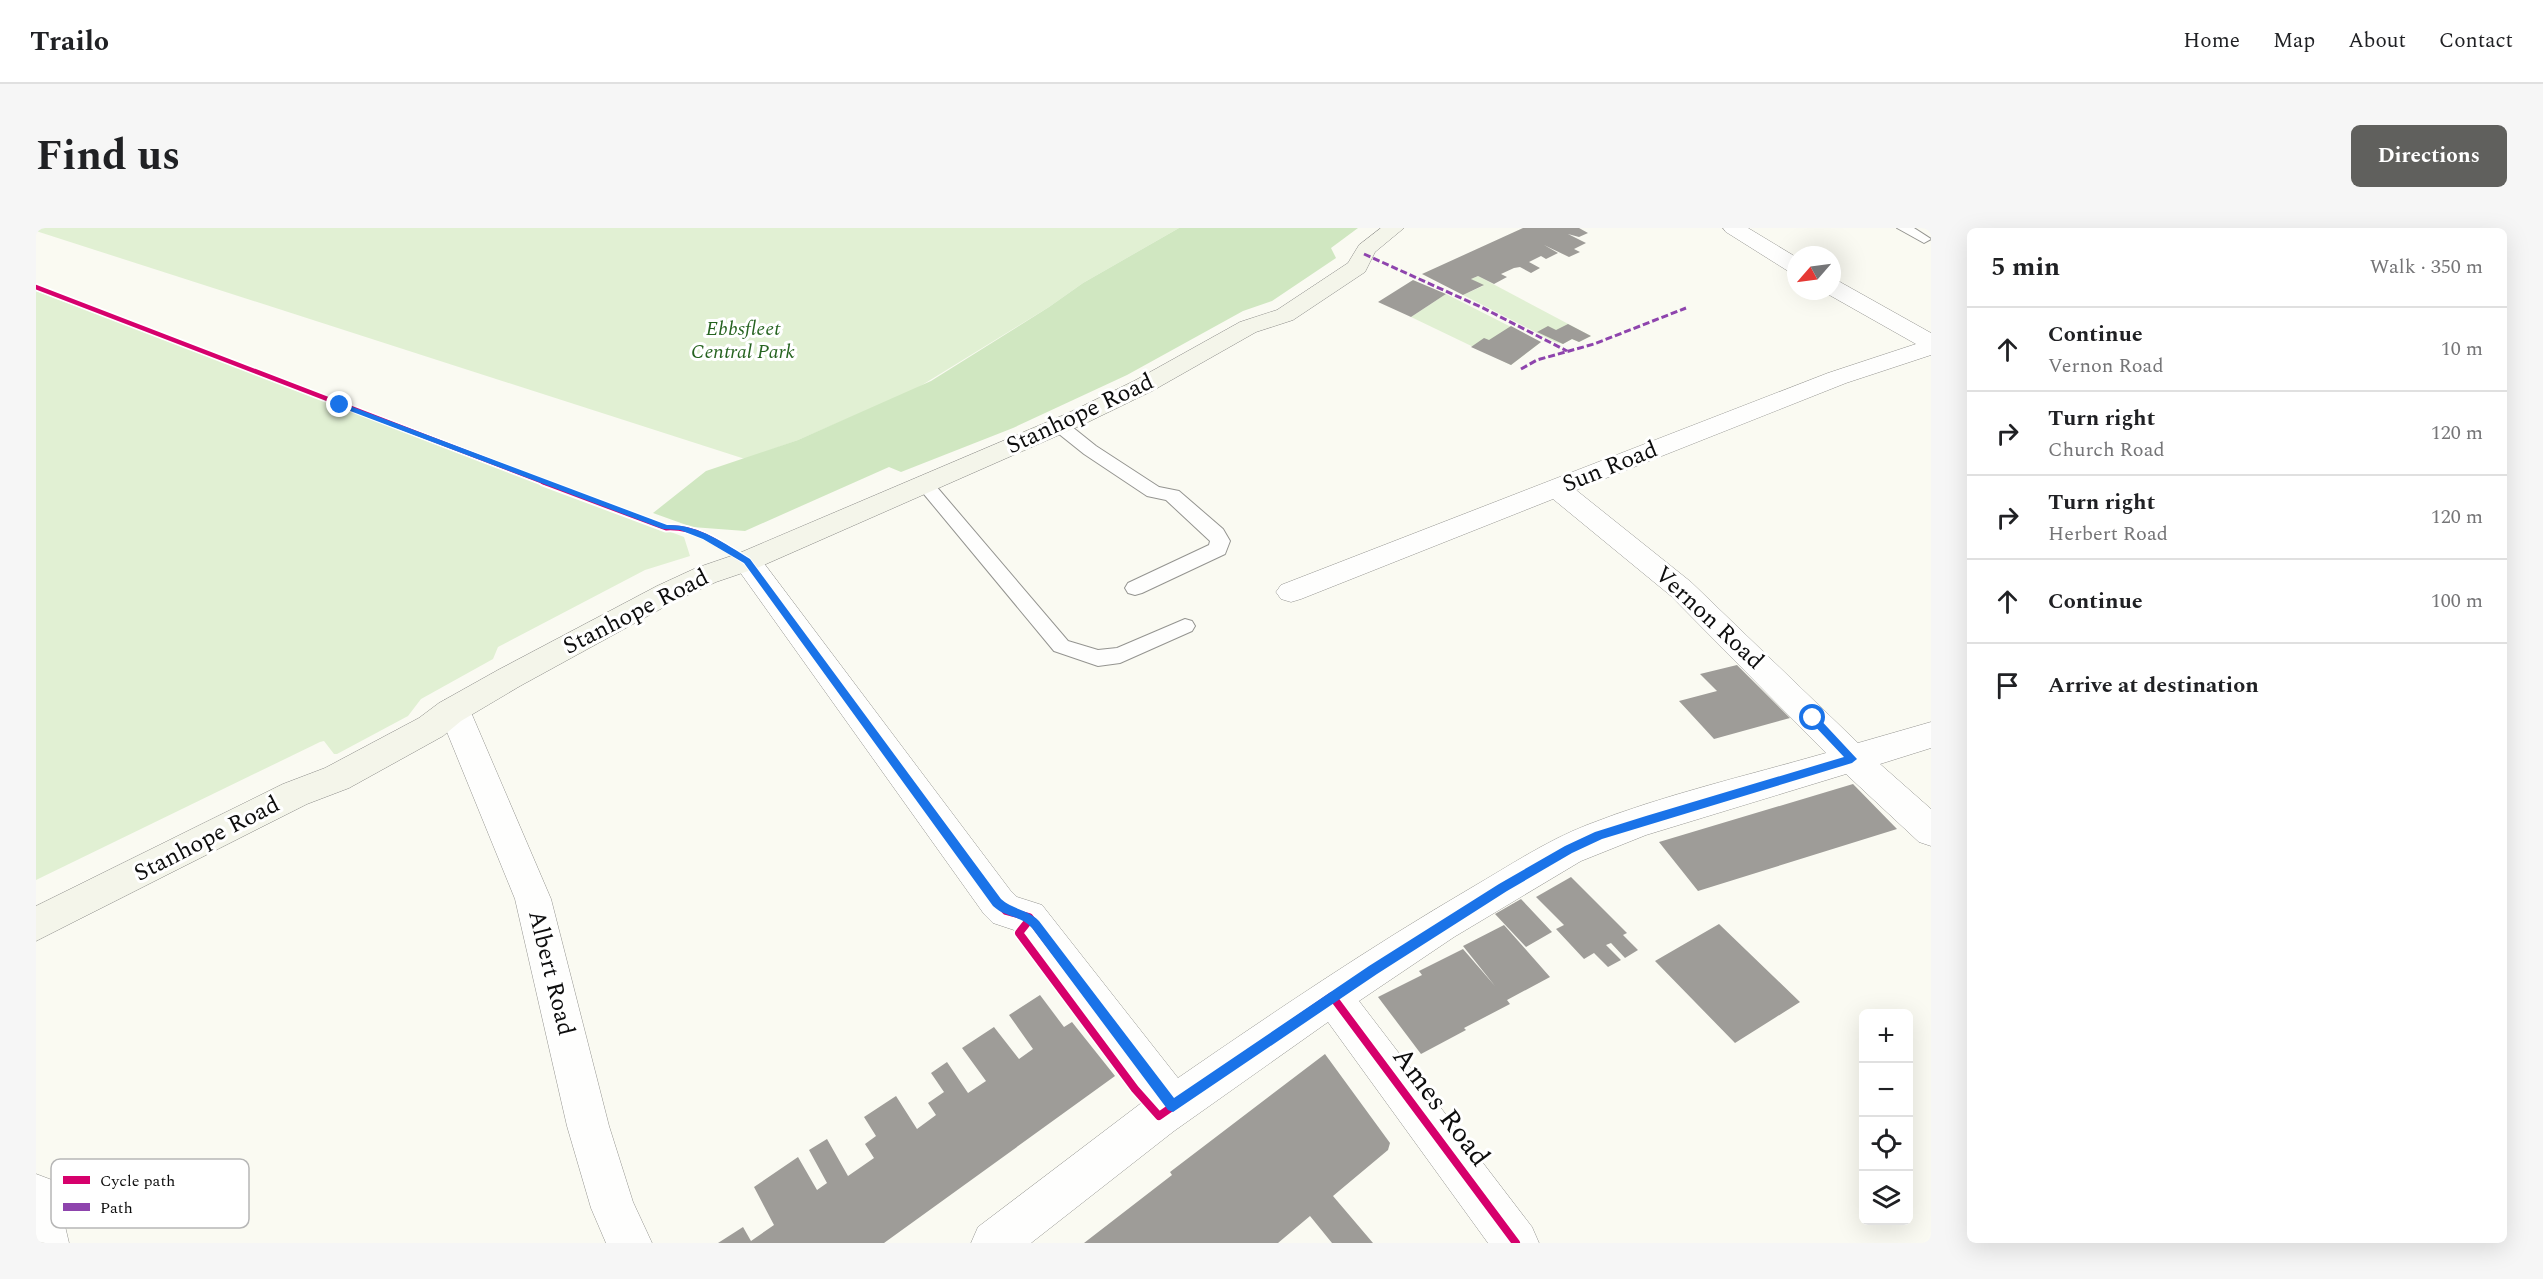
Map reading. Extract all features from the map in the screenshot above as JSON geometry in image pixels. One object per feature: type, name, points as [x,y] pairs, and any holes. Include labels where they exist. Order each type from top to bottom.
[{"type":"main road","name":"Stanhope Road","points":[[36,924],[296,794],[337,778],[430,727],[454,710],[667,593],[706,575],[747,561],[1060,426],[1143,386],[1250,326],[1288,314],[1358,267],[1366,249],[1394,228]]},
{"type":"street","points":[[1733,228],[1787,261]]},
{"type":"street","points":[[1841,292],[1931,345]]},
{"type":"street","name":"Sun Road","points":[[1292,592],[1837,378],[1931,345]]},
{"type":"street","name":"Vernon Road","points":[[1556,488],[1681,589],[1852,759],[1931,831]]},
{"type":"street","points":[[747,561],[997,902],[1006,911],[1020,913],[1030,919],[1173,1106]]},
{"type":"street","name":"Albert Road","points":[[454,710],[532,899],[588,1126],[612,1208],[629,1243]]},
{"type":"street","points":[[994,1243],[1173,1106],[1332,996],[1494,893],[1586,841],[1690,806],[1931,735]]},
{"type":"street","name":"Ames Road","points":[[1332,996],[1516,1243]]},
{"type":"street","points":[[36,1196],[46,1243]]},
{"type":"lane","points":[[1904,228],[1923,239]]},
{"type":"lane","points":[[1060,426],[1090,450],[1154,492],[1172,495],[1216,534],[1220,541],[1218,549],[1135,588]]},
{"type":"lane","points":[[924,483],[1061,646],[1098,658],[1120,655],[1185,626]]},
{"type":"green space","name":"Ebbsfleet Central Park","points":[[36,228],[1179,228],[1083,283],[1049,307],[914,390],[798,440],[745,459],[36,231]]},
{"type":"green space","points":[[1179,228],[1358,228],[1331,248],[1336,258],[1272,301],[1243,311],[1127,375],[1013,428],[901,472],[889,467],[745,531],[692,527],[653,513],[706,471],[798,440],[931,381],[1083,283]]},
{"type":"green space","points":[[1478,276],[1591,336],[1579,342],[1572,339],[1563,344],[1555,342],[1463,295],[1483,286],[1471,279]]},
{"type":"green space","points":[[36,291],[684,537],[690,556],[645,570],[498,647],[493,659],[421,699],[408,716],[337,754],[334,754],[324,741],[320,742],[36,880]]},
{"type":"green space","points":[[1446,294],[1541,342],[1511,365],[1411,317]]},
{"type":"building","points":[[1523,228],[1579,228],[1588,233],[1579,237],[1568,234],[1586,243],[1574,249],[1580,252],[1569,257],[1544,245],[1558,253],[1546,259],[1541,256],[1529,262],[1540,268],[1531,273],[1520,267],[1514,268],[1501,274],[1507,277],[1494,284],[1478,276],[1471,279],[1484,285],[1463,295],[1422,274]]},
{"type":"building","points":[[1413,280],[1446,294],[1411,317],[1378,302]]},
{"type":"building","points":[[1568,324],[1591,336],[1579,342],[1572,339],[1563,344],[1537,332],[1548,326],[1556,330]]},
{"type":"building","points":[[1511,326],[1541,342],[1511,365],[1471,347],[1484,338],[1489,340]]},
{"type":"building","points":[[1737,665],[1790,718],[1714,739],[1679,701],[1717,691],[1700,674]]},
{"type":"building","points":[[1853,784],[1897,829],[1698,891],[1659,842]]},
{"type":"building","points":[[1571,877],[1627,933],[1623,935],[1638,950],[1625,958],[1611,943],[1606,945],[1621,960],[1608,967],[1594,953],[1584,959],[1556,929],[1564,925],[1536,897]]},
{"type":"building","points":[[1521,899],[1552,932],[1526,947],[1495,914]]},
{"type":"building","points":[[1719,924],[1800,1002],[1735,1043],[1655,961]]},
{"type":"building","points":[[1504,925],[1550,977],[1507,1000],[1510,1004],[1421,1054],[1378,997],[1422,975],[1419,971],[1463,949],[1495,986],[1463,946]]},
{"type":"building","points":[[1040,995],[1064,1027],[1072,1022],[1115,1076],[884,1243],[718,1243],[743,1227],[751,1241],[774,1225],[754,1187],[798,1157],[817,1190],[827,1183],[809,1150],[827,1139],[848,1176],[874,1158],[865,1144],[876,1136],[864,1117],[896,1096],[917,1129],[936,1115],[928,1103],[944,1092],[931,1073],[947,1062],[968,1093],[986,1081],[962,1048],[994,1027],[1019,1059],[1033,1049],[1009,1015]]},
{"type":"building","points":[[1325,1054],[1390,1143],[1388,1150],[1333,1196],[1373,1243],[1332,1243],[1310,1216],[1278,1243],[1084,1243],[1172,1175],[1170,1172]]},
{"type":"marked path","points":[[1364,254],[1481,307],[1567,351]]},
{"type":"marked path","points":[[1521,369],[1537,360],[1594,344],[1686,308]]},
{"type":"cycle path","points":[[36,287],[593,501],[666,528],[681,527],[706,536],[747,561],[997,902],[1006,911],[1029,917],[1173,1106]]},
{"type":"cycle path","points":[[1030,919],[1019,933],[1135,1089],[1159,1116],[1332,996],[1516,1243]]},
{"type":"route","points":[[340,405],[666,528],[681,527],[706,537],[747,561],[915,794],[997,902],[1008,912],[1027,916],[1035,925],[1173,1106],[1283,1029],[1373,970],[1441,926],[1568,850],[1599,836],[1646,820],[1852,759],[1813,718]]}]
